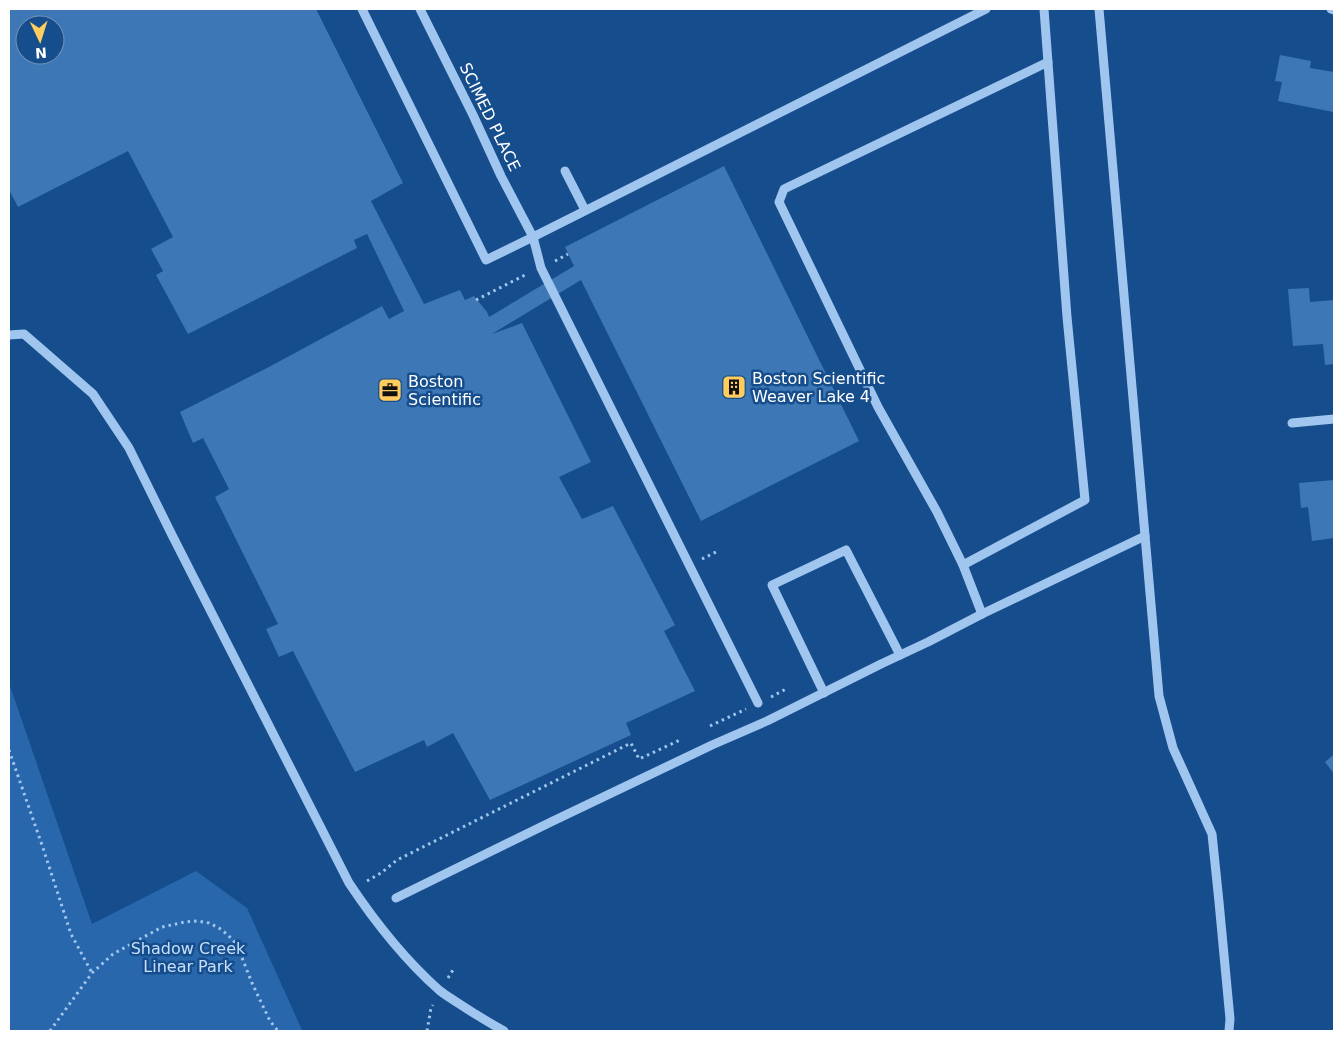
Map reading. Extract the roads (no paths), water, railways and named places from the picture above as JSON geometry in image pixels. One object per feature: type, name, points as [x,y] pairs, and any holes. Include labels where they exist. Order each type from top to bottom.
[{"type":"street","points":[[362,9],[486,260],[986,9]]},
{"type":"street","name":"SCIMED PLACE","points":[[420,9],[532,237],[541,268],[758,703]]},
{"type":"street","points":[[963,565],[1085,500],[1067,317],[1044,9]]},
{"type":"street","points":[[1099,9],[1159,696],[1173,748],[1212,834],[1230,1019],[1229,1031]]},
{"type":"street","points":[[1330,9],[1334,10]]},
{"type":"street","points":[[982,614],[963,565],[937,512],[878,407],[779,202],[784,189],[1048,62]]},
{"type":"street","points":[[565,171],[585,210]]},
{"type":"street","points":[[9,335],[24,334],[93,394],[129,448],[344,874],[366,909],[390,940],[441,992],[504,1031]]},
{"type":"street","points":[[1292,423],[1334,419]]},
{"type":"street","points":[[396,898],[712,745],[767,722],[982,614],[1145,536]]},
{"type":"street","points":[[824,693],[772,585],[846,550],[900,655]]},
{"type":"place","name":"Boston Scientific Weaver Lake 4","points":[[734,387]]},
{"type":"place","name":"Boston Scientific","points":[[390,390]]},
{"type":"park label","name":"Shadow Creek Linear Park","points":[[188,957]]}]
